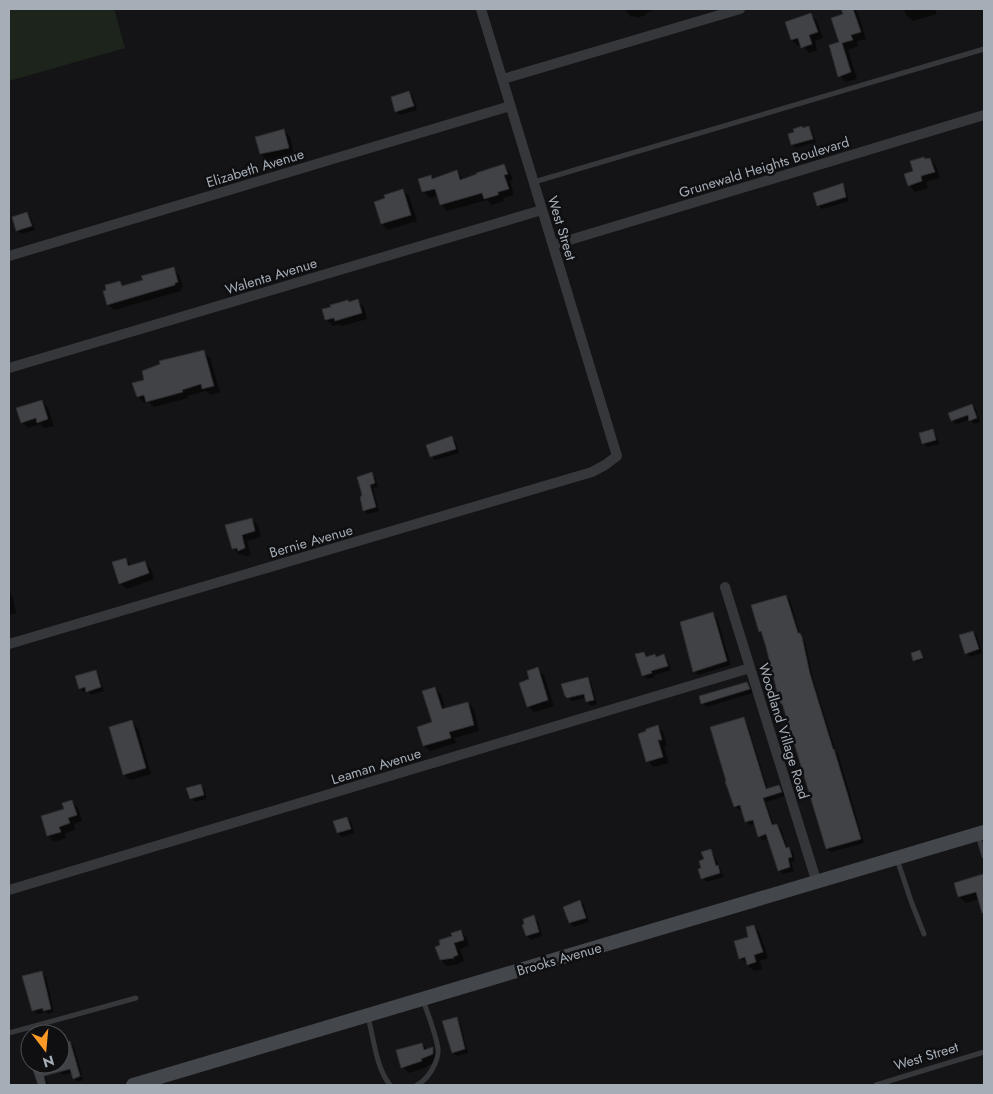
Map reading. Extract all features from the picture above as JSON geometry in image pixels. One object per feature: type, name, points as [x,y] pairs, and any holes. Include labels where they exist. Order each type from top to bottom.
[{"type":"street","name":"West Street","points":[[481,9],[617,456]]},
{"type":"street","points":[[503,79],[740,9]]},
{"type":"street","name":"Elizabeth Avenue","points":[[9,256],[510,106]]},
{"type":"street","name":"Grunewald Heights Boulevard","points":[[552,245],[984,115]]},
{"type":"street","name":"Walenta Avenue","points":[[9,368],[542,210]]},
{"type":"street","name":"Bernie Avenue","points":[[9,644],[592,472],[617,456]]},
{"type":"street","name":"Woodland Village Road","points":[[725,587],[817,883]]},
{"type":"street","name":"Leaman Avenue","points":[[9,890],[750,668]]},
{"type":"street","name":"Brooks Avenue","points":[[133,1085],[981,833]]},
{"type":"lane","points":[[534,182],[984,49]]},
{"type":"lane","points":[[981,833],[984,856]]},
{"type":"lane","points":[[897,858],[911,902],[924,934]]},
{"type":"lane","points":[[9,1033],[136,998]]},
{"type":"lane","points":[[417,1085],[421,1084],[435,1064],[438,1049],[423,999]]},
{"type":"lane","points":[[368,1016],[381,1068],[390,1085]]},
{"type":"lane","name":"West Street","points":[[876,1085],[984,1052]]},
{"type":"shaded area","points":[[9,9],[114,9],[125,48],[9,81]]},
{"type":"building","points":[[841,9],[853,9],[861,32],[851,35],[853,40],[842,43],[851,72],[838,77],[829,45],[839,42],[831,18],[843,14]]},
{"type":"building","points":[[811,13],[818,32],[809,35],[812,44],[801,48],[798,38],[791,40],[785,22]]},
{"type":"building","points":[[409,91],[414,106],[395,112],[391,97]]},
{"type":"building","points":[[802,126],[802,128],[809,126],[813,139],[791,145],[788,134],[794,132],[793,129]]},
{"type":"building","points":[[284,129],[289,148],[260,154],[255,137]]},
{"type":"building","points":[[924,157],[925,159],[930,158],[935,172],[921,176],[922,181],[908,186],[904,174],[913,171],[910,161]]},
{"type":"building","points":[[504,164],[508,174],[504,175],[509,189],[484,199],[482,193],[440,205],[435,189],[422,192],[418,179],[431,175],[432,179],[457,170],[460,180]]},
{"type":"building","points":[[843,183],[846,197],[817,206],[813,193]]},
{"type":"building","points":[[403,189],[411,215],[381,224],[374,202],[385,198],[384,195]]},
{"type":"building","points":[[27,212],[32,226],[16,231],[12,217]]},
{"type":"building","points":[[174,267],[178,282],[175,285],[107,305],[103,291],[106,290],[105,285],[120,281],[122,286],[143,280],[141,276]]},
{"type":"building","points":[[358,299],[362,313],[335,321],[334,318],[325,320],[322,309],[348,300],[349,302]]},
{"type":"building","points":[[204,350],[214,386],[202,389],[201,384],[182,390],[183,392],[146,402],[144,395],[137,397],[132,383],[144,380],[142,371],[160,364],[159,361]]},
{"type":"building","points":[[42,400],[48,419],[37,423],[36,418],[21,423],[16,408]]},
{"type":"building","points":[[972,404],[977,418],[969,421],[968,415],[951,421],[948,413]]},
{"type":"building","points":[[933,429],[936,440],[922,444],[919,433]]},
{"type":"building","points":[[452,436],[456,449],[430,457],[426,445]]},
{"type":"building","points":[[372,472],[375,483],[370,485],[376,507],[363,511],[360,497],[362,496],[357,477]]},
{"type":"building","points":[[252,518],[255,531],[242,535],[245,548],[238,551],[237,548],[232,549],[225,525]]},
{"type":"building","points":[[126,558],[128,566],[145,561],[149,573],[119,584],[112,562]]},
{"type":"building","points":[[786,595],[798,633],[802,637],[810,674],[861,839],[826,849],[782,703],[778,696],[766,647],[761,631],[759,632],[751,605]]},
{"type":"building","points":[[713,612],[727,661],[693,672],[680,622]]},
{"type":"building","points":[[973,631],[979,649],[965,654],[959,635]]},
{"type":"building","points":[[920,650],[923,658],[913,661],[911,653]]},
{"type":"building","points":[[644,652],[646,657],[655,654],[656,657],[664,654],[668,666],[642,676],[635,654]]},
{"type":"building","points":[[538,667],[548,700],[527,707],[519,683],[529,679],[527,671]]},
{"type":"building","points":[[96,670],[101,687],[86,692],[85,687],[79,689],[75,676]]},
{"type":"building","points":[[588,677],[594,700],[586,702],[584,694],[567,698],[565,696],[561,684]]},
{"type":"building","points":[[747,682],[750,689],[701,704],[699,696]]},
{"type":"building","points":[[435,687],[442,709],[468,702],[474,725],[449,732],[451,738],[423,746],[417,727],[432,722],[422,691]]},
{"type":"building","points":[[744,717],[766,789],[779,785],[782,792],[763,798],[772,825],[777,824],[786,848],[789,847],[792,857],[788,858],[790,867],[778,871],[766,834],[758,837],[753,820],[745,822],[740,805],[734,807],[710,727]]},
{"type":"building","points":[[132,720],[146,768],[123,775],[109,727]]},
{"type":"building","points":[[658,725],[662,740],[658,740],[663,757],[646,762],[638,734]]},
{"type":"building","points":[[201,784],[204,795],[190,799],[186,788]]},
{"type":"building","points":[[72,800],[77,815],[68,818],[70,823],[59,827],[61,832],[47,836],[41,816],[64,809],[62,803]]},
{"type":"building","points":[[347,817],[351,829],[337,833],[333,821]]},
{"type":"building","points":[[711,849],[720,873],[701,879],[698,869],[701,868],[699,861],[704,859],[701,852]]},
{"type":"building","points":[[983,874],[984,913],[982,913],[976,892],[958,897],[954,883]]},
{"type":"building","points":[[580,900],[586,918],[569,923],[563,907]]},
{"type":"building","points":[[534,915],[539,932],[526,936],[522,925],[524,924],[523,919]]},
{"type":"building","points":[[754,925],[763,952],[754,955],[756,962],[747,965],[745,957],[739,959],[734,941],[748,937],[746,927]]},
{"type":"building","points":[[461,930],[464,940],[454,943],[458,955],[454,958],[440,960],[435,947],[440,945],[439,940],[452,936],[451,933]]},
{"type":"building","points":[[42,971],[51,1009],[43,1011],[43,1008],[32,1011],[22,976]]},
{"type":"building","points":[[457,1017],[465,1049],[452,1053],[442,1021]]},
{"type":"building","points":[[70,1041],[80,1076],[73,1079],[70,1069]]},
{"type":"building","points":[[422,1043],[424,1050],[433,1047],[433,1054],[421,1059],[422,1061],[401,1068],[396,1050]]},
{"type":"building","points":[[34,1074],[51,1074],[44,1076],[46,1085],[38,1085]]}]
